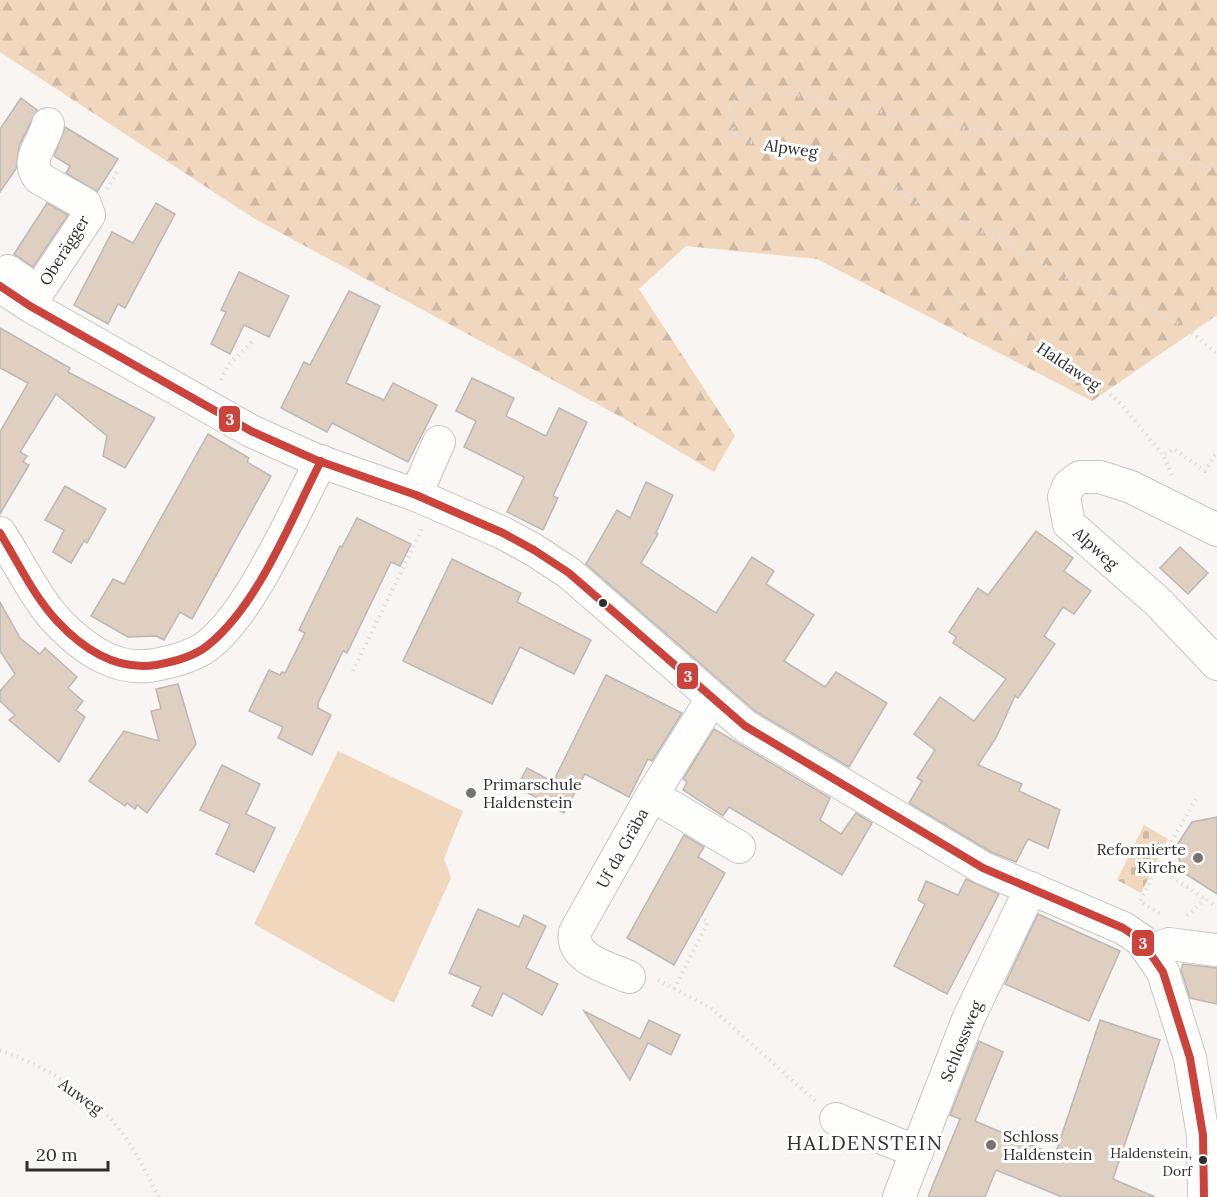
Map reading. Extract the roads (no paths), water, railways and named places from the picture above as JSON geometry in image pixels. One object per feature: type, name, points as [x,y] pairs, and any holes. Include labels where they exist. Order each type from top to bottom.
[{"type":"street","name":"Oberägger","points":[[0,266],[38,292],[89,215],[85,204],[39,177],[34,171],[33,160],[45,138],[48,124]]},
{"type":"street","points":[[0,286],[30,306],[251,431],[321,461],[416,495],[503,533],[569,573],[745,726],[983,868],[1123,928],[1141,940],[1164,972],[1190,1058],[1203,1135],[1204,1197]]},
{"type":"street","points":[[416,495],[439,442]]},
{"type":"street","points":[[0,533],[55,619],[83,646],[108,661],[152,666],[193,655],[219,636],[245,604],[321,461]]},
{"type":"street","name":"Alpweg","points":[[1217,530],[1131,487],[1100,477],[1080,477],[1069,485],[1064,497],[1070,524],[1158,602],[1217,664]]},
{"type":"street","name":"Uf da Gräba","points":[[629,977],[584,956],[574,940],[575,932],[652,795],[712,699]]},
{"type":"street","points":[[652,795],[740,847]]},
{"type":"street","name":"Schlossweg","points":[[899,1197],[969,1017],[1031,888]]},
{"type":"street","points":[[1151,951],[1169,944],[1217,950]]},
{"type":"street","points":[[836,1119],[917,1152]]},
{"type":"place","name":"Primarschule Haldenstein","points":[[471,793]]},
{"type":"place","name":"Reformierte Kirche","points":[[1198,858]]},
{"type":"place","name":"Schloss Haldenstein","points":[[991,1145]]},
{"type":"place","name":"Haldenstein, Dorf","points":[[1203,1160]]},
{"type":"district","name":"HALDENSTEIN","points":[[865,1143]]}]
